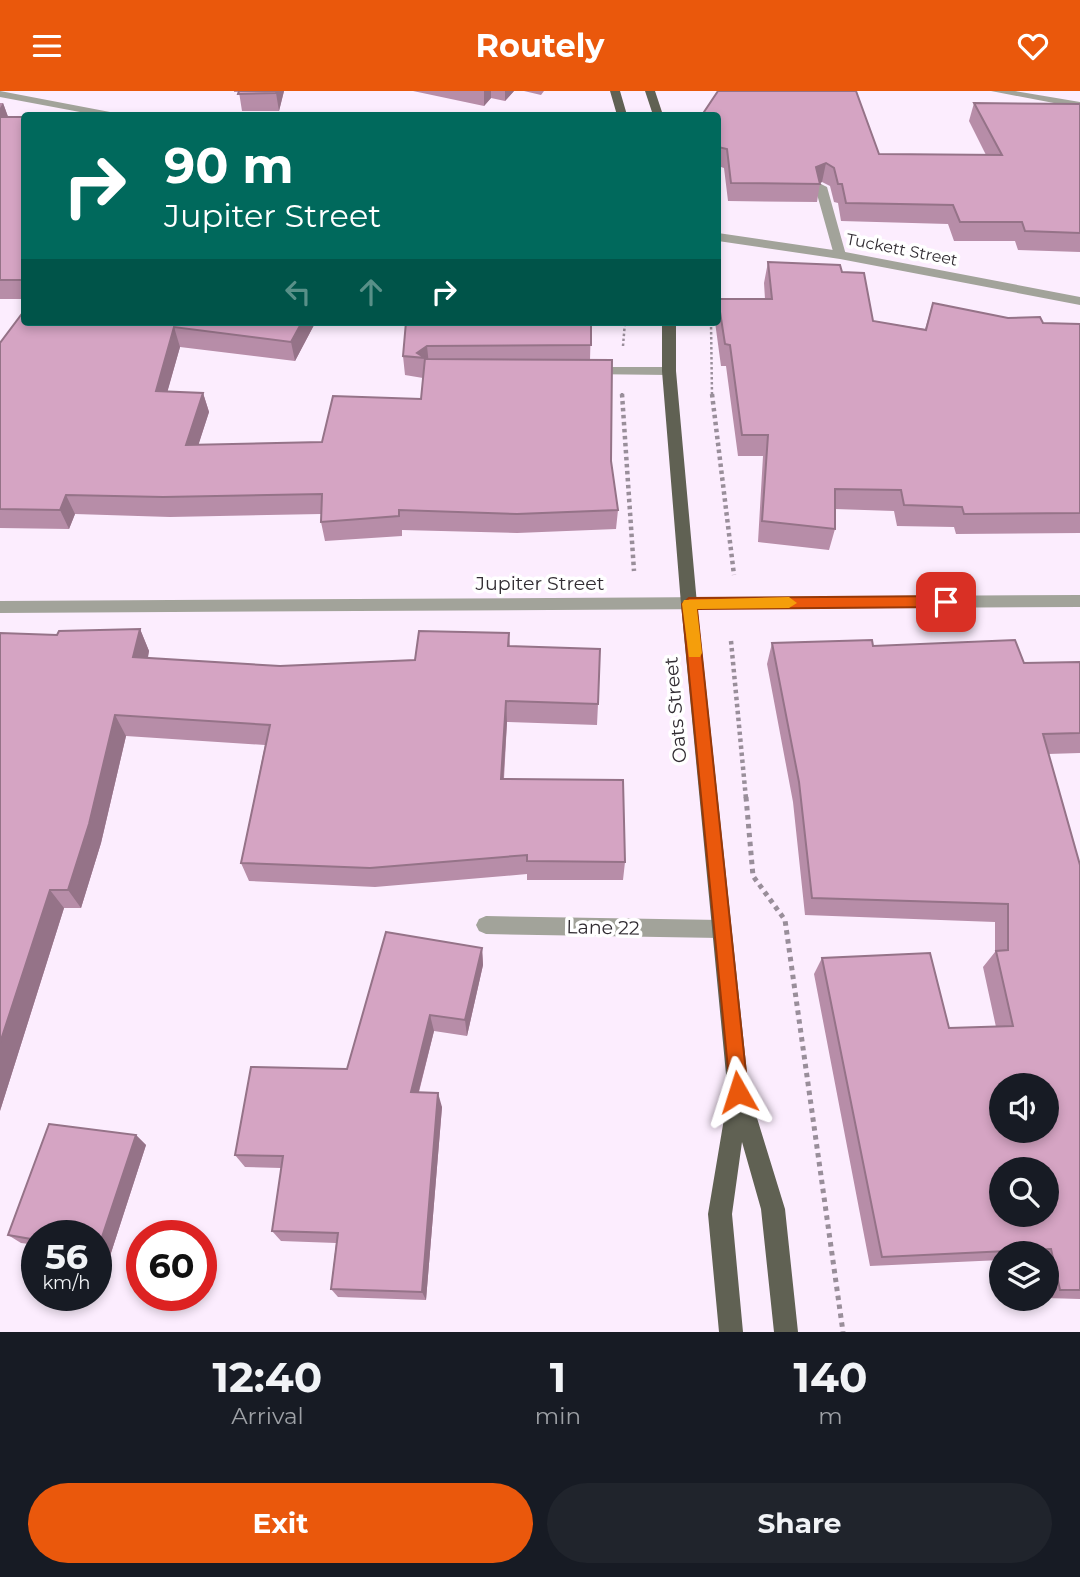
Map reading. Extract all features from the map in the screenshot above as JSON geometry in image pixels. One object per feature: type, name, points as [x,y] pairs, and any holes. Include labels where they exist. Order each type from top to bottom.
[{"type":"main road","points":[[615,91],[621,112]]},
{"type":"main road","points":[[650,91],[657,112]]},
{"type":"main road","name":"Oats Street","points":[[669,326],[669,371],[689,604],[738,1092],[773,1209],[786,1332]]},
{"type":"main road","name":"Oats Street","points":[[731,1332],[720,1214],[738,1092]]},
{"type":"street","points":[[996,91],[1080,105]]},
{"type":"street","points":[[0,94],[94,112]]},
{"type":"street","points":[[821,187],[839,255]]},
{"type":"street","name":"Tuckett Street","points":[[721,237],[839,255],[1080,301]]},
{"type":"street","points":[[579,371],[669,371]]},
{"type":"street","name":"Jupiter Street","points":[[0,607],[1080,601]]},
{"type":"street","name":"Lane 22","points":[[486,925],[720,929]]},
{"type":"path","points":[[625,326],[620,371],[634,571]]},
{"type":"path","points":[[711,326],[711,388],[734,576]]},
{"type":"path","points":[[731,641],[753,876],[785,920],[843,1332]]},
{"type":"building","points":[[239,91],[277,91],[238,94]]},
{"type":"building","points":[[718,91],[856,91],[879,154],[1002,155],[974,103],[1080,104],[1080,233],[1025,231],[1022,222],[960,222],[953,205],[846,203],[842,184],[838,184],[834,168],[826,163],[816,167],[820,184],[731,183],[727,149],[721,148],[721,112],[704,112]]},
{"type":"building","points":[[0,117],[21,117],[21,280],[0,280]]},
{"type":"building","points":[[768,262],[840,265],[842,272],[864,273],[873,321],[926,330],[933,303],[1008,318],[1040,317],[1043,323],[1080,324],[1080,513],[964,514],[962,507],[904,505],[901,490],[835,489],[835,529],[762,521],[768,435],[742,435],[730,345],[725,344],[721,318],[721,299],[772,299]]},
{"type":"building","points":[[21,315],[21,326],[300,326],[291,342],[174,327],[156,391],[203,393],[186,445],[322,442],[333,396],[421,399],[425,358],[403,356],[406,326],[591,326],[591,345],[427,346],[417,353],[427,359],[612,360],[611,461],[618,510],[517,514],[399,510],[399,516],[321,522],[322,494],[163,497],[66,495],[60,510],[0,509],[0,343]]},
{"type":"building","points":[[140,629],[133,657],[280,666],[415,660],[419,631],[509,633],[508,646],[600,649],[598,704],[506,701],[501,779],[623,780],[625,862],[527,861],[527,855],[370,868],[241,863],[270,725],[115,715],[89,824],[68,890],[50,890],[0,1043],[0,633],[57,635],[59,631]]},
{"type":"building","points":[[872,640],[873,646],[1015,640],[1024,663],[1080,662],[1080,733],[1043,734],[1080,865],[1080,1290],[1060,1290],[1059,1241],[989,1241],[989,1252],[882,1257],[822,958],[930,953],[949,1028],[1013,1026],[996,951],[1008,950],[1008,904],[812,898],[799,782],[772,643]]},
{"type":"building","points":[[386,932],[482,948],[465,1020],[430,1015],[411,1092],[438,1093],[422,1292],[331,1289],[338,1233],[272,1231],[283,1156],[235,1155],[251,1067],[347,1069]]},
{"type":"building","points":[[49,1124],[136,1135],[108,1220],[21,1220],[21,1237],[8,1235]]},
{"type":"slow traffic","points":[[694,653],[689,604],[789,603]]},
{"type":"route","points":[[738,1092],[689,604],[946,602]]}]
